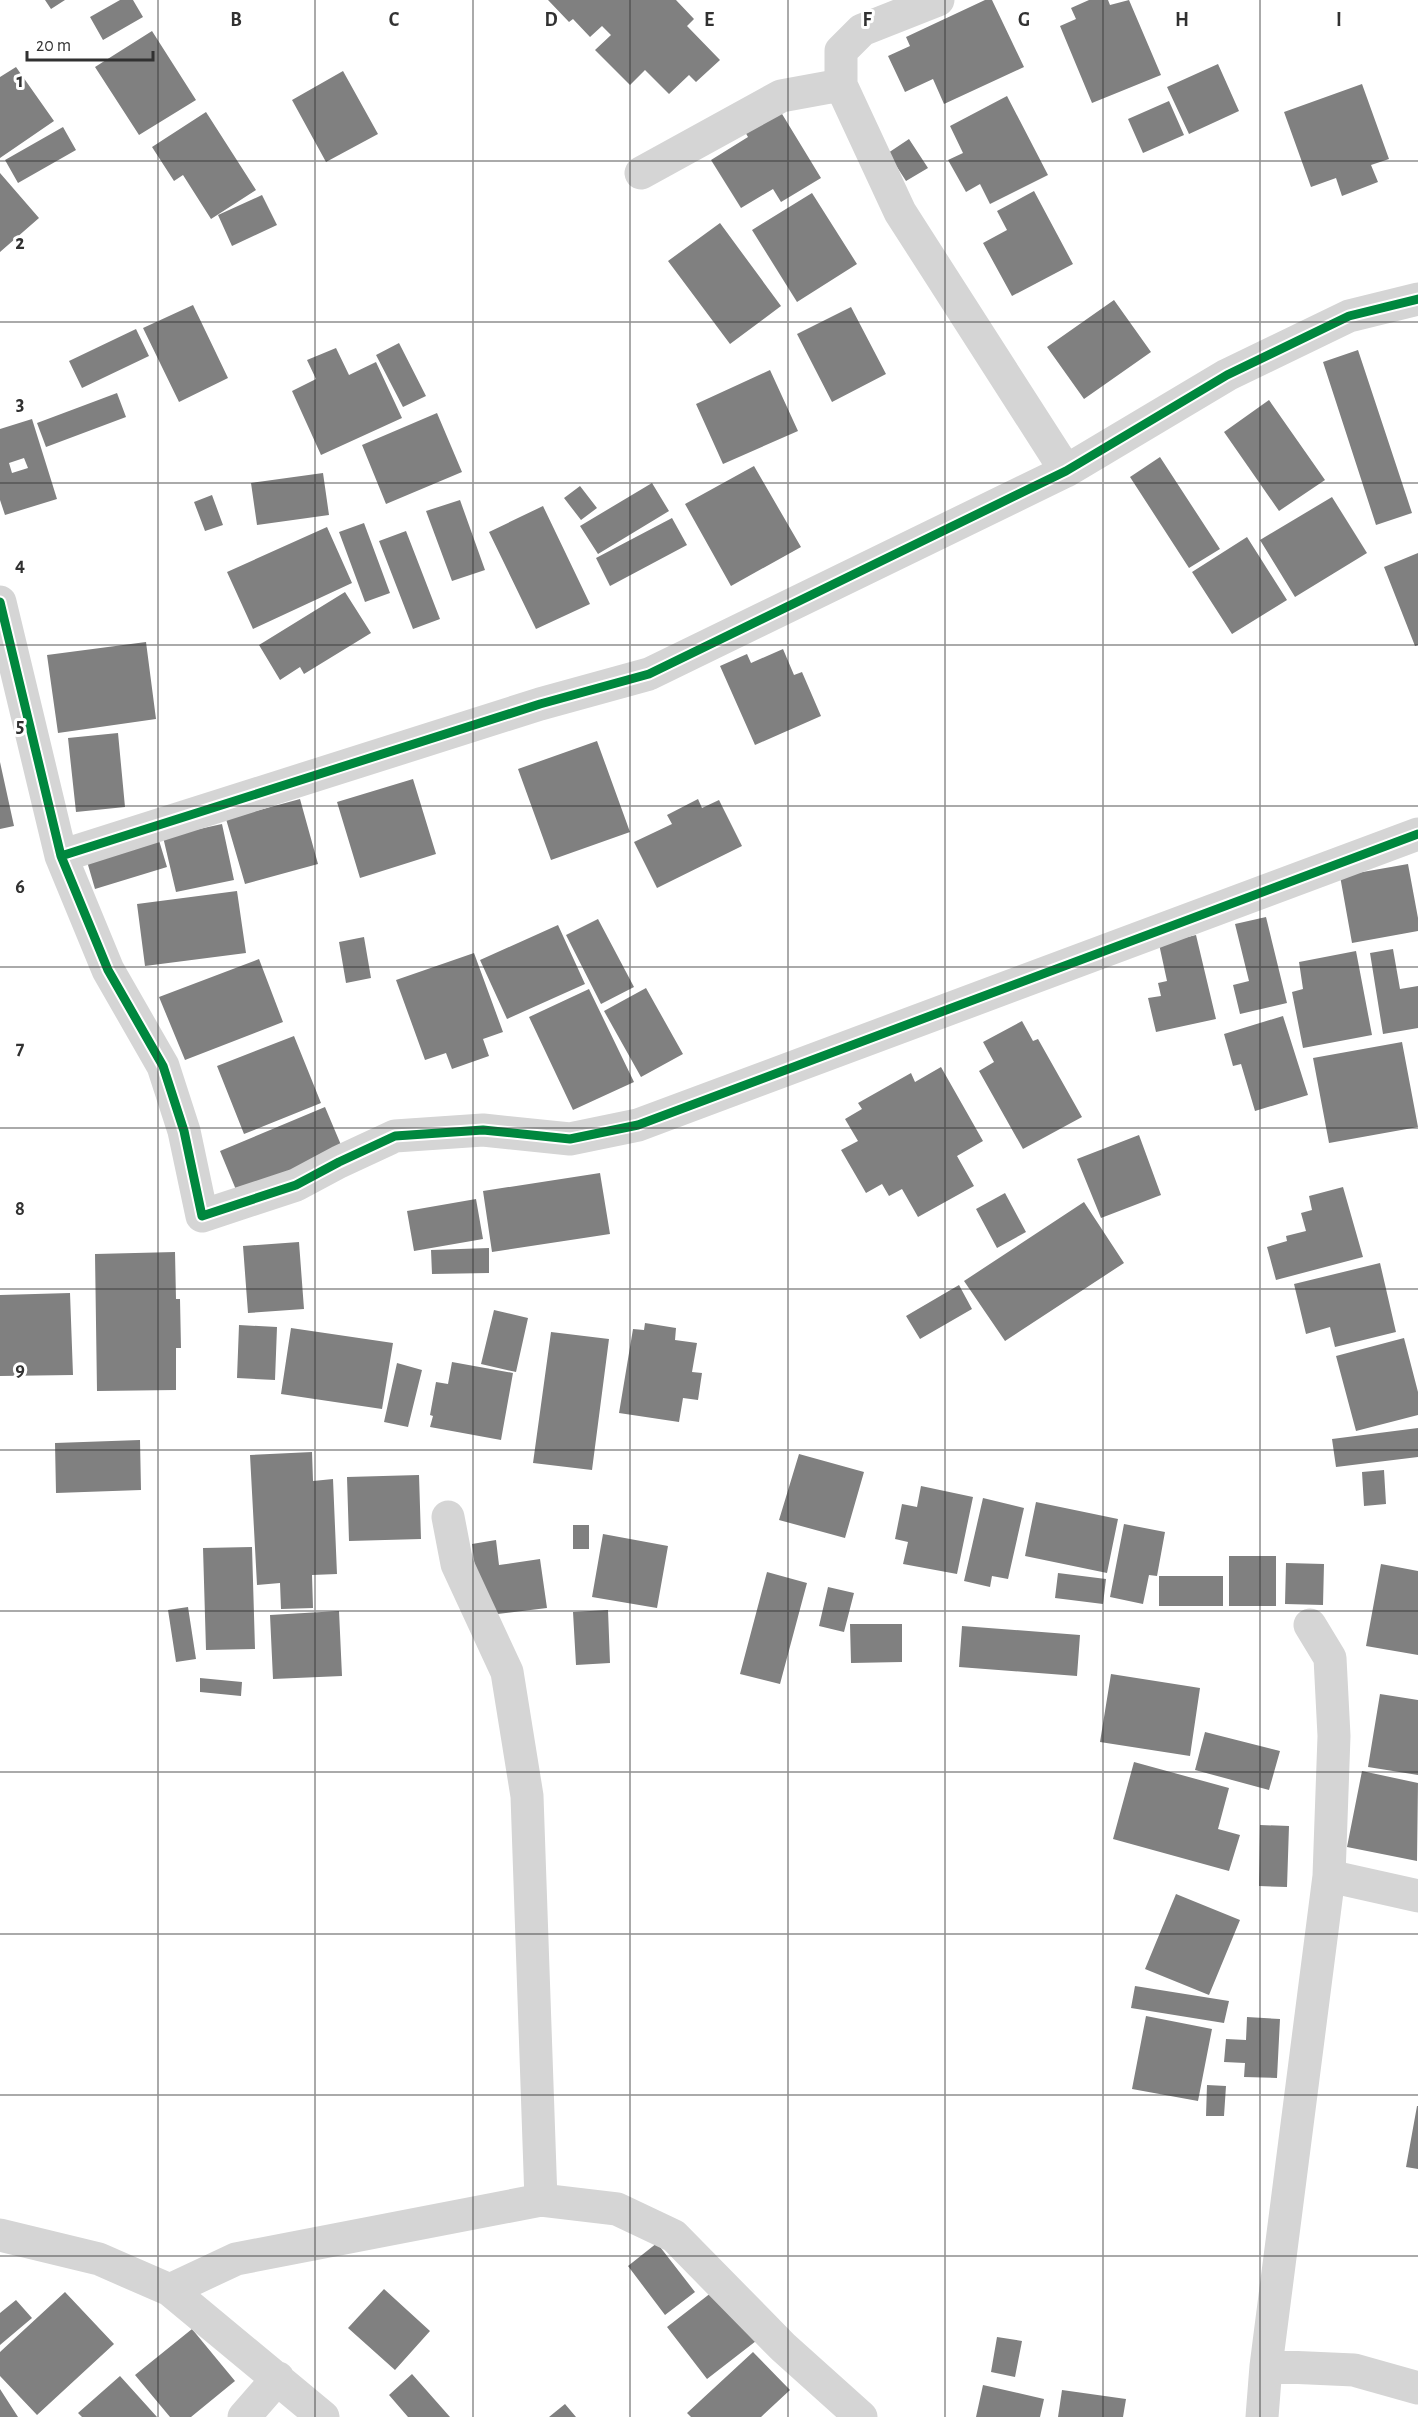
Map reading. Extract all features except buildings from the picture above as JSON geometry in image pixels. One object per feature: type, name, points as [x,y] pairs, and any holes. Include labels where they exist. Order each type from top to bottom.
[{"type":"street","points":[[938,0],[862,30],[841,51],[840,85],[900,212],[1066,471]]},
{"type":"street","points":[[641,173],[781,96],[840,85]]},
{"type":"street","points":[[61,855],[540,704],[649,674],[1066,471],[1227,375],[1349,316],[1418,299]]},
{"type":"street","points":[[0,602],[61,855],[108,970],[163,1066],[184,1131],[202,1216],[296,1185],[395,1136],[483,1130],[570,1139],[638,1125],[1418,834]]},
{"type":"street","points":[[448,1517],[457,1564],[507,1672],[527,1796],[541,2200]]},
{"type":"street","points":[[1262,2417],[1266,2366],[1329,1876],[1334,1736],[1330,1658],[1310,1625]]},
{"type":"street","points":[[1329,1876],[1418,1896]]},
{"type":"street","points":[[170,2290],[236,2259],[541,2200],[617,2209],[674,2236],[783,2348],[861,2417]]},
{"type":"street","points":[[0,2235],[99,2259],[170,2290],[323,2417]]},
{"type":"street","points":[[1266,2366],[1354,2370],[1418,2388]]},
{"type":"street","points":[[244,2417],[278,2378]]},
{"type":"cycle path","points":[[61,856],[540,704],[649,674],[1066,471],[1227,375],[1349,316],[1418,299]]},
{"type":"cycle path","points":[[0,602],[61,856],[108,970],[163,1066],[184,1131],[202,1216],[296,1185],[395,1136],[483,1130],[570,1139],[638,1125],[1418,834]]}]
